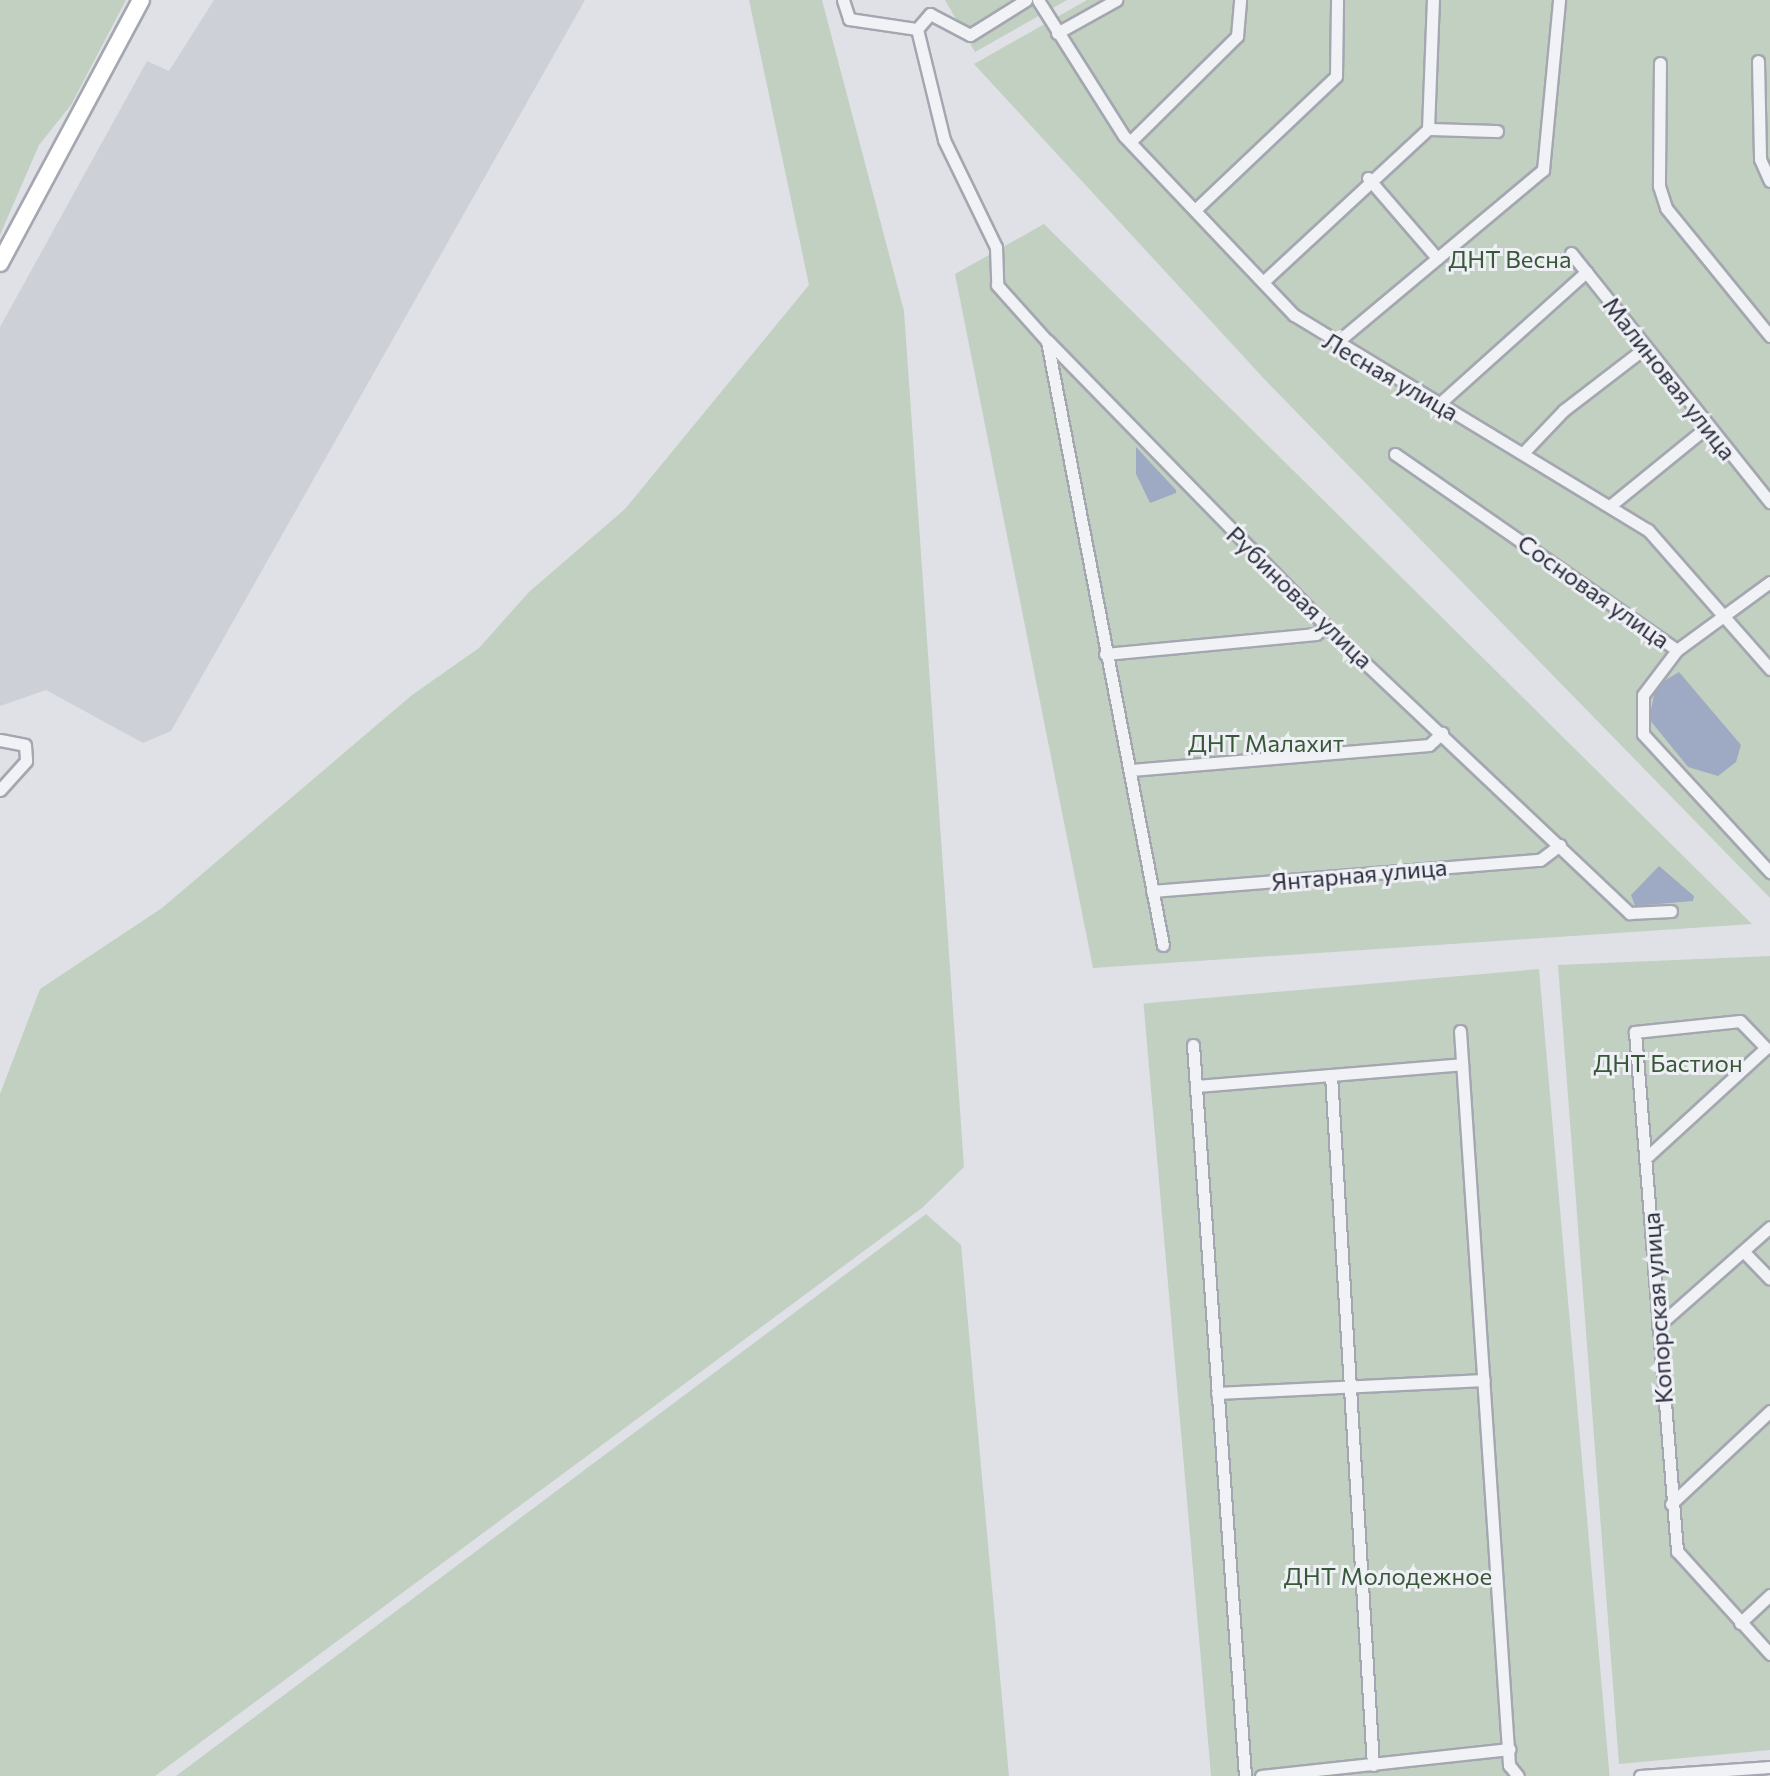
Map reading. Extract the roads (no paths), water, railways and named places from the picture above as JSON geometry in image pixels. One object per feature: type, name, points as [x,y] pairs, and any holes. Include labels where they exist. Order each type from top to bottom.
[{"type":"main road","points":[[0,263],[141,0]]},
{"type":"street","points":[[843,0],[849,19],[917,29],[930,14],[970,35],[1026,0]]},
{"type":"street","name":"Лесная улица","points":[[1038,0],[1057,33],[1132,140],[1294,315],[1648,530],[1727,616],[1770,669]]},
{"type":"street","points":[[1057,33],[1116,0]]},
{"type":"street","points":[[1132,140],[1237,36],[1240,0]]},
{"type":"street","points":[[1196,209],[1336,76],[1337,0]]},
{"type":"street","points":[[1428,129],[1433,0]]},
{"type":"street","points":[[1336,343],[1543,170],[1559,0]]},
{"type":"street","name":"Рубиновая улица","points":[[917,29],[944,140],[996,247],[997,285],[1047,341],[1326,626],[1630,913],[1671,911]]},
{"type":"street","points":[[1758,61],[1760,159],[1770,181]]},
{"type":"street","points":[[1660,63],[1659,186],[1666,208],[1770,336]]},
{"type":"street","points":[[1264,281],[1368,178],[1428,129],[1497,131]]},
{"type":"street","points":[[1368,178],[1437,258]]},
{"type":"street","name":"Малиновая улица","points":[[1571,253],[1770,502]]},
{"type":"street","points":[[1439,404],[1586,272]]},
{"type":"street","points":[[1047,341],[1163,945]]},
{"type":"street","points":[[1523,453],[1564,410],[1646,347]]},
{"type":"street","points":[[1611,505],[1707,427]]},
{"type":"street","name":"Сосновая улица","points":[[1395,454],[1677,650],[1643,695],[1643,734],[1770,872]]},
{"type":"street","points":[[1677,650],[1770,582]]},
{"type":"street","points":[[1105,654],[1316,634],[1326,626]]},
{"type":"street","points":[[1131,770],[1429,745],[1442,733]]},
{"type":"street","points":[[0,740],[25,745],[26,761],[0,790]]},
{"type":"street","name":"Янтарная улица","points":[[1152,891],[1540,860],[1560,845]]},
{"type":"street","name":"Копорская улица","points":[[1648,1156],[1766,1048],[1740,1021],[1635,1032],[1648,1156],[1671,1504],[1677,1551],[1770,1654]]},
{"type":"street","points":[[1460,1031],[1510,1749],[1518,1776]]},
{"type":"street","points":[[1193,1045],[1245,1776]]},
{"type":"street","points":[[1196,1086],[1462,1064]]},
{"type":"street","points":[[1331,1075],[1347,1387],[1373,1765]]},
{"type":"street","points":[[1658,1326],[1770,1227]]},
{"type":"street","points":[[1744,1252],[1770,1279]]},
{"type":"street","points":[[1217,1393],[1484,1380]]},
{"type":"street","points":[[1671,1504],[1770,1411]]},
{"type":"street","points":[[1740,1623],[1770,1595]]},
{"type":"street","points":[[1261,1776],[1510,1749]]},
{"type":"street","points":[[1640,1776],[1770,1767]]},
{"type":"water","points":[[1136,447],[1176,493],[1150,503],[1136,474]]},
{"type":"water","points":[[1679,672],[1741,745],[1736,762],[1718,776],[1688,767],[1649,719],[1656,686]]},
{"type":"water","points":[[1659,866],[1694,896],[1693,901],[1635,906],[1631,895]]},
{"type":"park label","name":"ДНТ Весна","points":[[1510,259]]},
{"type":"park label","name":"ДНТ Малахит","points":[[1266,743]]},
{"type":"park label","name":"ДНТ Бастион","points":[[1668,1063]]},
{"type":"park label","name":"ДНТ Молодежное","points":[[1388,1576]]}]
